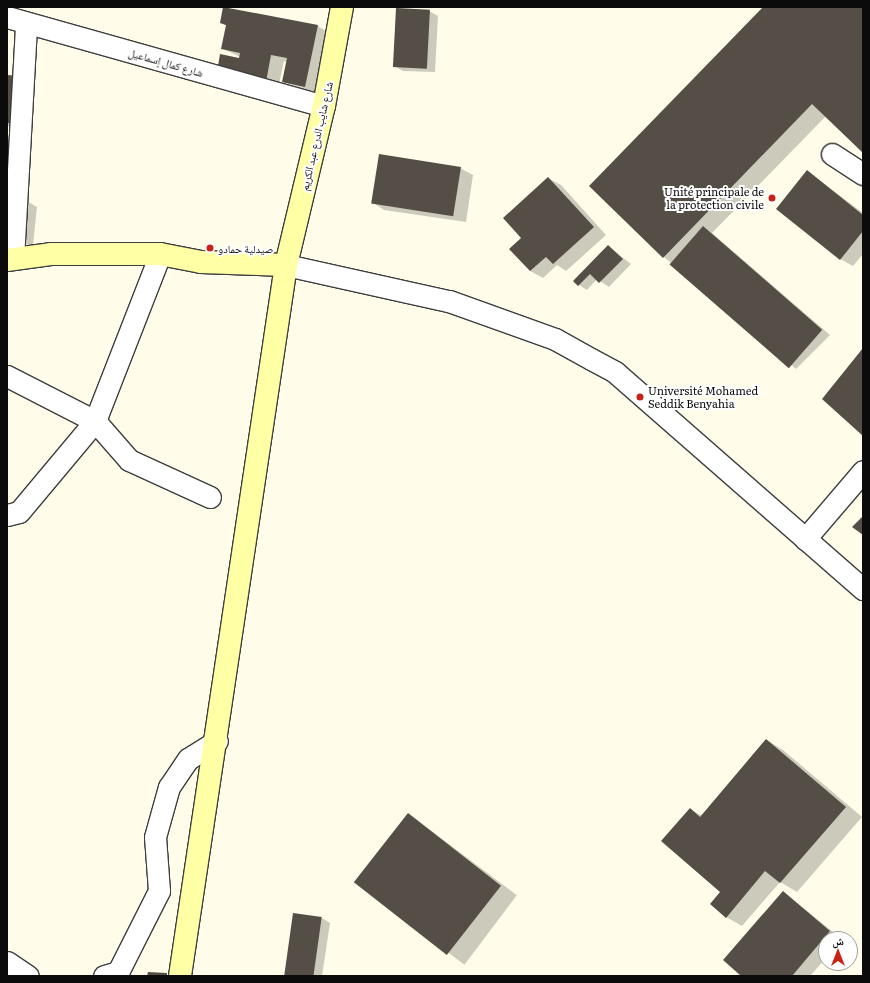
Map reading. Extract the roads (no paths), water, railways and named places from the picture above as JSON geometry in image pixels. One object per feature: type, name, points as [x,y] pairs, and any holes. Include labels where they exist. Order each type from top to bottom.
[{"type":"main road","name":"شارع شايب الدرع عبد الكريم","points":[[180,976],[217,741],[286,265],[324,106],[339,8]]},
{"type":"main road","points":[[10,260],[51,254],[160,254],[201,262],[286,265]]},
{"type":"street","name":"شارع كمال إسماعيل","points":[[17,20],[324,106]]},
{"type":"street","points":[[10,260],[17,20]]},
{"type":"street","points":[[832,154],[863,174]]},
{"type":"street","points":[[7,515],[19,512],[95,421],[160,254]]},
{"type":"street","points":[[286,265],[449,301],[555,339],[615,372],[863,589]]},
{"type":"street","points":[[7,376],[95,421],[129,460],[210,497]]},
{"type":"street","points":[[805,539],[863,471]]},
{"type":"street","points":[[104,976],[118,972],[159,891],[155,837],[169,787],[188,759],[217,741]]},
{"type":"street","points":[[7,962],[28,976]]},
{"type":"place","name":"Unité principale de la protection civile","points":[[772,198]]},
{"type":"place","name":"صيدلية حمادو","points":[[210,248]]},
{"type":"place","name":"Université Mohamed Seddik Benyahia","points":[[640,397]]}]
